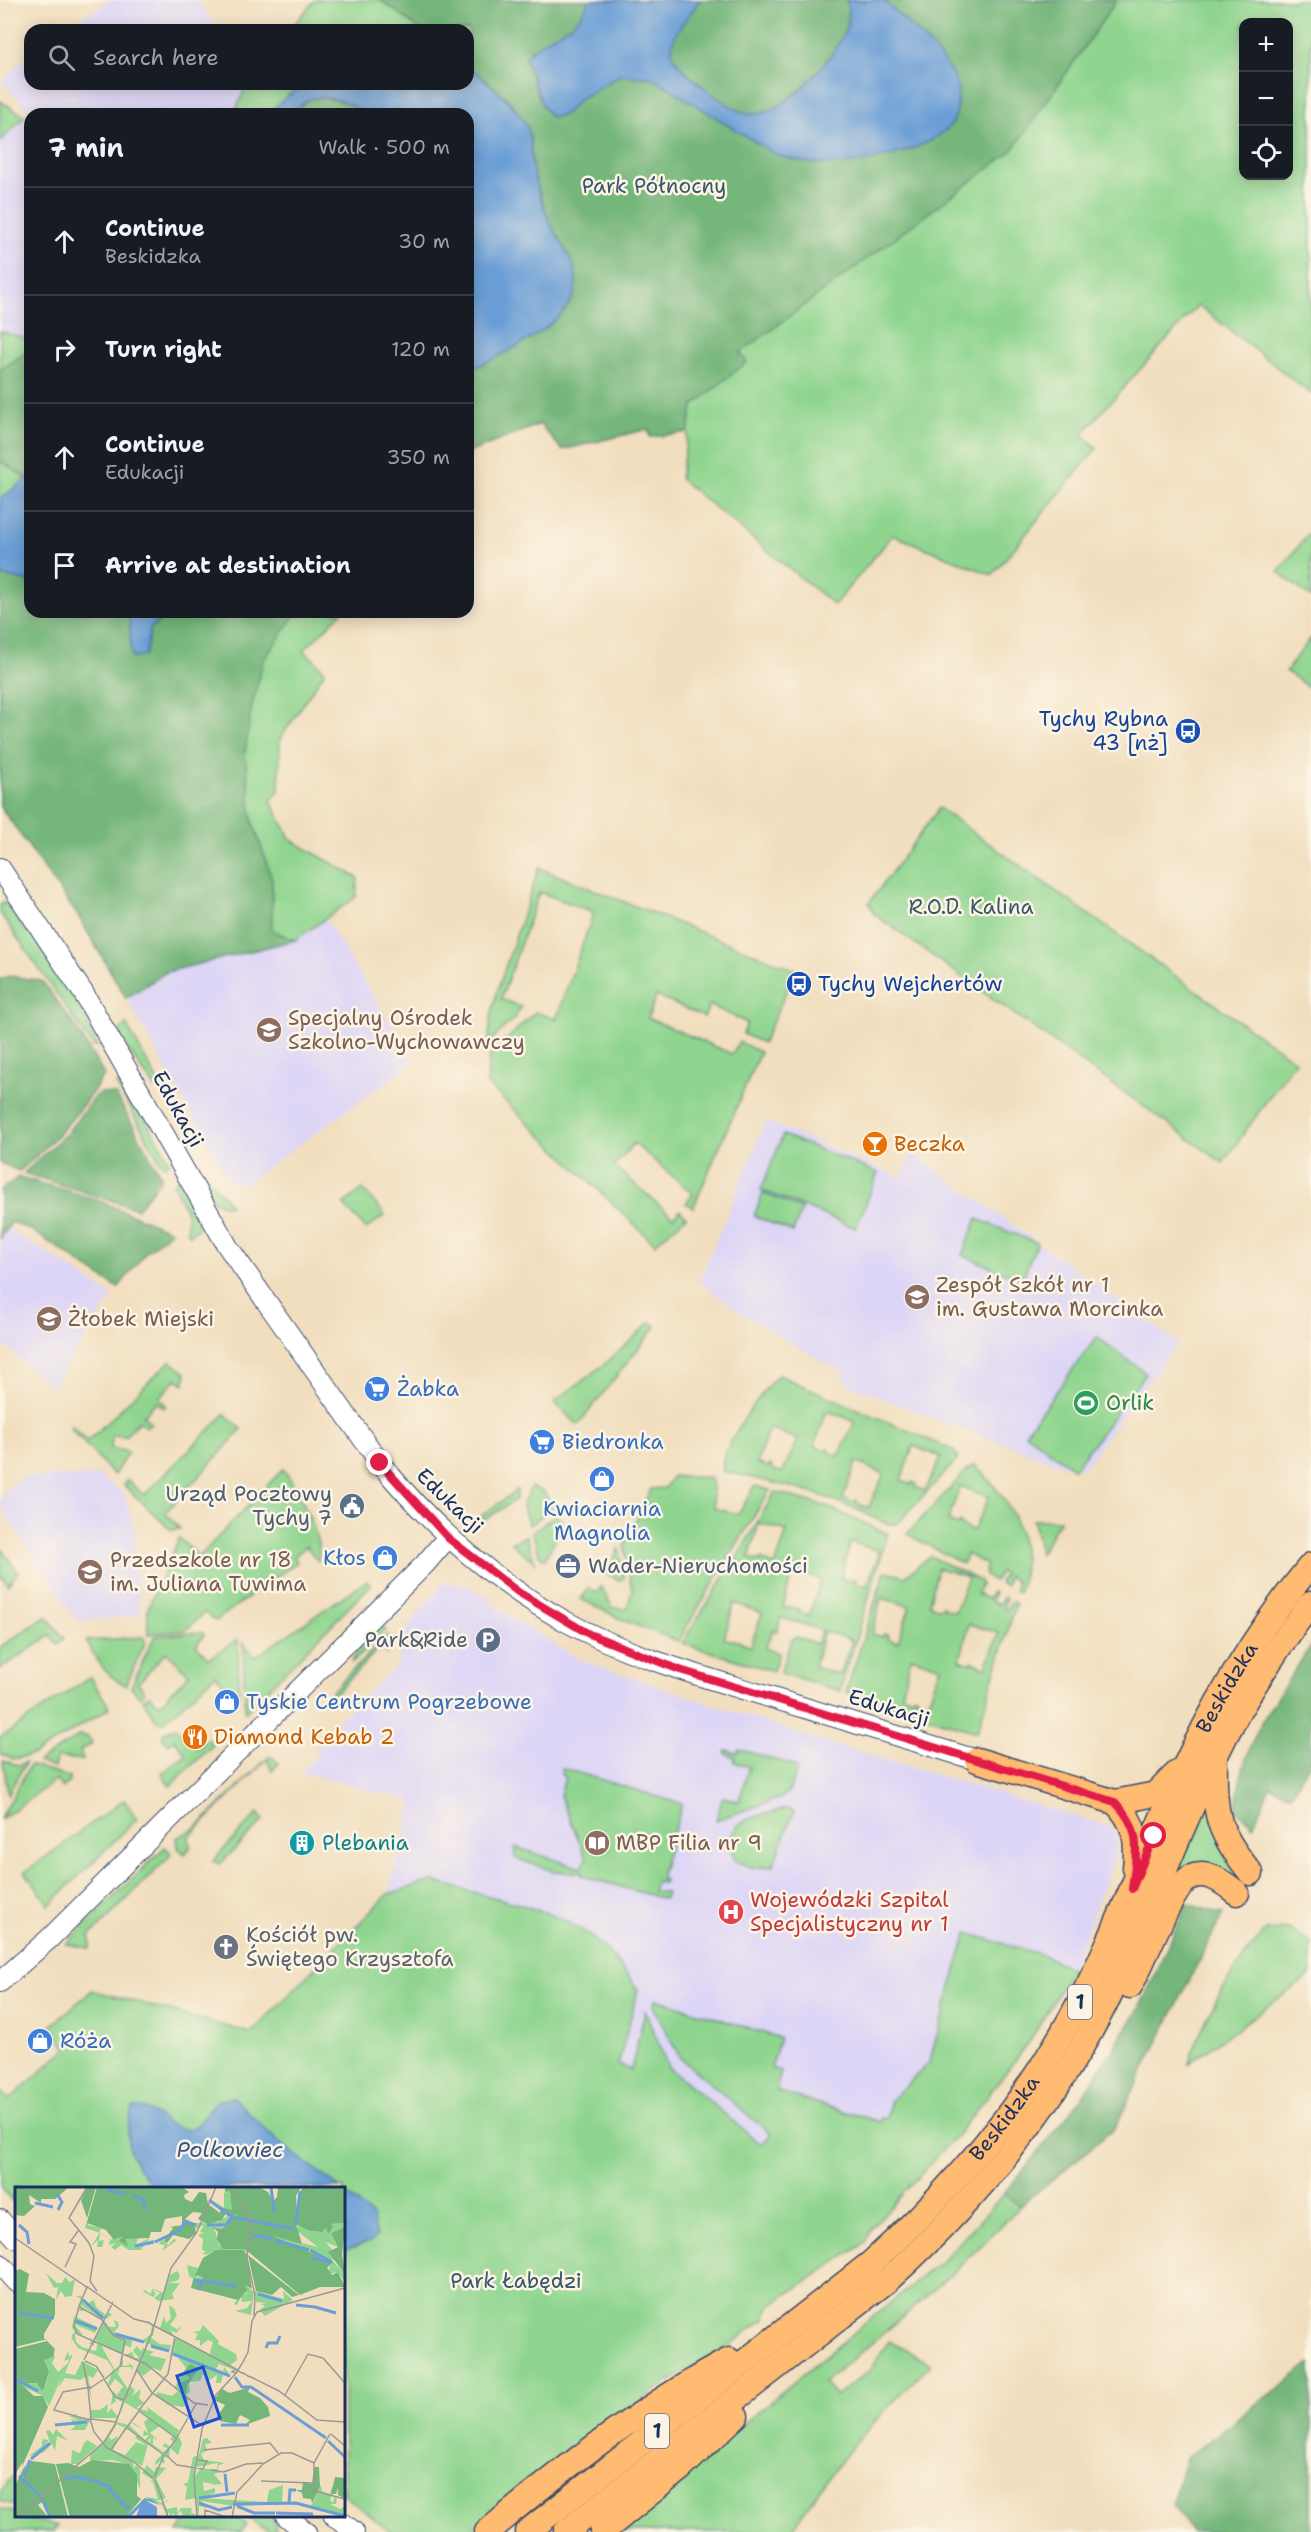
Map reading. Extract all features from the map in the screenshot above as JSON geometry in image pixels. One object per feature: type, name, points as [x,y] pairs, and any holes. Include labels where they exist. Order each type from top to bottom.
[{"type":"main road","name":"Beskidzka","points":[[566,2532],[889,2279],[967,2203],[1034,2121],[1090,2033],[1123,1966],[1204,1753],[1242,1661],[1311,1565]]},
{"type":"main road","name":"Beskidzka","points":[[527,2532],[870,2263],[914,2224],[984,2147],[1038,2074],[1068,2023],[1098,1966],[1132,1889],[1204,1753],[1311,1603]]},
{"type":"main road","points":[[977,1760],[1115,1802],[1156,1794],[1204,1753],[1217,1821],[1224,1836],[1251,1873]]},
{"type":"main road","points":[[1115,1802],[1134,1827],[1137,1845],[1132,1889]]},
{"type":"main road","points":[[1090,2033],[1113,2010],[1132,1983],[1175,1892],[1184,1881],[1193,1876],[1205,1876],[1217,1879],[1237,1893]]},
{"type":"main road","points":[[487,2532],[613,2434],[680,2387],[787,2330]]},
{"type":"main road","points":[[602,2532],[680,2469],[724,2428],[801,2349]]},
{"type":"street","name":"Edukacji","points":[[0,868],[84,994],[228,1247],[380,1463],[448,1538],[518,1592],[572,1625],[616,1646],[680,1670],[977,1760]]},
{"type":"street","points":[[0,1982],[50,1938],[140,1849],[425,1564],[448,1538]]},
{"type":"street","points":[[0,2220],[15,2237]]},
{"type":"street","points":[[0,2264],[15,2281]]},
{"type":"street","points":[[287,2517],[306,2532]]},
{"type":"street","points":[[335,2517],[354,2532]]},
{"type":"shaded area","points":[[110,0],[197,0],[214,24],[72,24]]},
{"type":"shaded area","points":[[24,59],[24,90],[244,90],[237,108],[26,108],[2,82]]},
{"type":"shaded area","points":[[24,118],[24,338],[0,331],[0,143]]},
{"type":"shaded area","name":"Specjalny Ośrodek Szkolno-Wychowawczy","points":[[325,919],[414,1062],[243,1185],[229,1180],[126,998],[166,972],[295,940]]},
{"type":"shaded area","name":"Zespół Szkół nr 1 im. Gustawa Morcinka","points":[[766,1121],[901,1178],[912,1153],[1178,1343],[1084,1467],[1074,1469],[942,1422],[848,1384],[841,1372],[742,1314],[699,1281]]},
{"type":"shaded area","name":"Żłobek Miejski","points":[[8,1228],[113,1296],[52,1387],[0,1342],[0,1239]]},
{"type":"shaded area","name":"Przedszkole nr 18 im. Juliana Tuwima","points":[[99,1476],[125,1495],[134,1528],[140,1615],[77,1621],[0,1506],[0,1497],[21,1477]]},
{"type":"shaded area","name":"Wojewódzki Szpital Specjalistyczny nr 1","points":[[443,1583],[466,1585],[484,1595],[501,1611],[580,1660],[818,1740],[1108,1826],[1116,1833],[1117,1852],[1072,1969],[1030,2041],[957,2135],[878,2222],[350,1930],[388,1894],[413,1801],[301,1772],[317,1755],[319,1738],[396,1666],[409,1625]]},
{"type":"green space","points":[[315,0],[1311,0],[1311,394],[1198,305],[1082,434],[1097,448],[992,575],[893,535],[834,605],[680,479],[688,432],[650,437],[648,429],[562,450],[540,424],[474,451],[474,108],[237,108],[244,90],[474,90],[474,24],[294,24]]},
{"type":"green space","name":"Park Północny","points":[[380,0],[589,0],[585,10],[572,24],[530,50],[530,69],[534,86],[552,118],[565,114],[578,100],[620,75],[653,78],[682,94],[865,161],[916,147],[932,140],[957,84],[928,44],[883,0],[1117,0],[1012,151],[740,353],[747,362],[693,406],[688,432],[650,437],[648,429],[562,450],[540,424],[474,451],[474,368],[518,346],[565,248],[549,221],[533,173],[527,126],[511,102],[474,70],[474,24],[413,24]]},
{"type":"green space","points":[[700,0],[847,0],[849,12],[847,27],[839,43],[830,57],[805,85],[791,98],[776,107],[762,113],[748,114],[717,98],[683,68],[672,52],[674,38]]},
{"type":"green space","points":[[310,99],[334,100],[356,108],[298,108]]},
{"type":"green space","points":[[0,101],[24,117],[0,142]]},
{"type":"green space","points":[[0,331],[24,338],[24,618],[336,618],[304,650],[325,671],[280,739],[279,791],[271,801],[291,840],[358,878],[356,897],[295,940],[166,972],[126,998],[79,917],[0,806]]},
{"type":"green space","points":[[24,354],[24,477],[0,461],[0,370]]},
{"type":"green space","points":[[1311,531],[1311,598],[1278,572]]},
{"type":"green space","points":[[0,575],[24,581],[24,618],[129,618],[133,658],[145,655],[150,629],[163,618],[293,618],[263,661],[251,710],[245,753],[252,819],[272,879],[272,930],[295,940],[166,972],[126,998],[79,917],[0,806]]},
{"type":"green space","points":[[1311,638],[1311,689],[1286,671]]},
{"type":"green space","name":"R.O.D. Kalina","points":[[939,808],[1295,1061],[1223,1163],[874,914],[869,903]]},
{"type":"green space","points":[[539,868],[796,970],[763,1043],[743,1034],[747,1023],[710,1005],[704,1017],[656,996],[648,1018],[732,1054],[739,1042],[760,1052],[693,1208],[686,1203],[693,1194],[634,1143],[614,1166],[673,1217],[680,1210],[686,1217],[655,1244],[487,1084],[489,1057],[535,1012],[556,1019],[594,912],[539,892],[501,999],[521,1007],[515,1017],[488,1044],[496,995]]},
{"type":"green space","points":[[5,902],[25,931],[33,933],[86,1018],[97,1046],[94,1047],[0,913],[0,905]]},
{"type":"green space","points":[[9,976],[42,981],[77,1029],[104,1075],[65,1126],[19,1171],[0,1163],[0,979]]},
{"type":"green space","points":[[126,1024],[160,1085],[155,1088],[121,1040],[120,1030]]},
{"type":"green space","points":[[119,1083],[134,1099],[170,1162],[165,1165],[161,1163],[116,1084]]},
{"type":"green space","points":[[101,1093],[116,1095],[162,1178],[137,1209],[24,1173],[66,1134],[95,1096]]},
{"type":"green space","points":[[783,1135],[878,1173],[856,1228],[761,1190]]},
{"type":"green space","points":[[200,1167],[230,1205],[217,1202],[204,1188],[195,1169]]},
{"type":"green space","points":[[19,1177],[95,1199],[171,1231],[145,1253],[118,1288],[31,1230],[12,1222],[0,1239],[0,1190]]},
{"type":"green space","points":[[178,1178],[200,1220],[197,1229],[190,1235],[187,1231],[187,1212],[173,1185]]},
{"type":"green space","points":[[363,1189],[385,1215],[366,1229],[343,1204]]},
{"type":"green space","points":[[763,1193],[802,1209],[793,1232],[754,1216]]},
{"type":"green space","points":[[977,1219],[1037,1243],[1022,1280],[962,1255]]},
{"type":"green space","points":[[651,1322],[656,1326],[578,1425],[554,1402],[606,1363]]},
{"type":"green space","name":"Orlik","points":[[1097,1337],[1146,1373],[1074,1469],[1025,1433]]},
{"type":"green space","points":[[170,1361],[186,1373],[184,1384],[176,1379],[159,1398],[166,1405],[164,1408],[156,1402],[143,1416],[151,1423],[146,1427],[139,1421],[125,1436],[112,1435],[111,1448],[128,1452],[114,1475],[70,1428],[71,1425],[88,1441]]},
{"type":"green space","points":[[778,1375],[953,1450],[959,1458],[897,1524],[882,1522],[842,1503],[809,1492],[723,1471],[722,1463],[733,1437]],"holes":[[[827,1411],[855,1421],[839,1456],[829,1452],[830,1449],[824,1450],[814,1446]],[[769,1428],[798,1440],[782,1473],[772,1469],[771,1465],[767,1467],[757,1463]],[[913,1446],[941,1457],[925,1491],[915,1487],[916,1484],[912,1482],[911,1485],[901,1480]],[[856,1462],[884,1474],[868,1508],[858,1504],[857,1500],[853,1502],[843,1498]]]},
{"type":"green space","points":[[225,1414],[242,1429],[165,1513],[180,1529],[171,1530],[124,1485],[127,1480],[144,1495]]},
{"type":"green space","points":[[975,1465],[988,1478],[1009,1507],[1016,1523],[1022,1539],[1024,1556],[1019,1592],[1015,1591],[1016,1581],[1008,1576],[1006,1586],[999,1583],[1004,1574],[1000,1572],[994,1581],[985,1575],[986,1564],[966,1554],[963,1564],[907,1534],[967,1470]],"holes":[[[960,1486],[989,1497],[973,1531],[963,1527],[960,1522],[958,1525],[948,1521]]]},
{"type":"green space","points":[[283,1469],[302,1500],[313,1527],[319,1551],[318,1561],[306,1546],[294,1557],[297,1562],[215,1621],[204,1612],[185,1631],[148,1634],[148,1608],[179,1538],[199,1557]]},
{"type":"green space","points":[[673,1476],[711,1478],[714,1508],[738,1514],[755,1486],[770,1490],[678,1641],[625,1621],[581,1599],[589,1588],[597,1593],[601,1587],[613,1608],[627,1609],[632,1590],[624,1545],[651,1489],[665,1488]]},
{"type":"green space","points":[[531,1487],[544,1492],[553,1508],[529,1525],[522,1505]]},
{"type":"green space","points":[[517,1490],[516,1499],[483,1521],[481,1516]]},
{"type":"green space","points":[[775,1492],[825,1506],[888,1534],[840,1691],[780,1673],[791,1639],[797,1637],[817,1644],[822,1630],[781,1618],[777,1631],[773,1630],[765,1648],[779,1653],[773,1671],[682,1643],[741,1551]],"holes":[[[759,1523],[787,1531],[775,1566],[761,1559],[760,1561],[749,1558]],[[850,1542],[880,1551],[867,1586],[857,1583],[857,1580],[853,1578],[852,1582],[841,1578]],[[793,1571],[821,1580],[809,1615],[799,1612],[799,1609],[783,1607]],[[734,1603],[762,1613],[750,1647],[738,1641],[724,1639]],[[824,1631],[852,1640],[840,1675],[814,1667]]]},
{"type":"green space","points":[[557,1514],[564,1523],[545,1559],[540,1556],[532,1532]]},
{"type":"green space","points":[[1033,1520],[1060,1520],[1040,1554]]},
{"type":"green space","points":[[526,1536],[535,1562],[511,1543]]},
{"type":"green space","points":[[619,1548],[624,1578],[619,1580],[606,1574]]},
{"type":"green space","points":[[3,1550],[18,1572],[8,1585],[3,1577],[0,1578],[0,1552]]},
{"type":"green space","points":[[930,1556],[980,1581],[981,1585],[977,1594],[988,1599],[992,1592],[995,1593],[991,1601],[998,1605],[1004,1597],[1006,1599],[1003,1608],[1006,1610],[1012,1601],[1016,1604],[977,1732],[846,1692],[885,1571],[905,1577]],"holes":[[[938,1568],[968,1577],[955,1612],[944,1609],[943,1606],[940,1608],[929,1604]],[[881,1598],[910,1606],[898,1642],[887,1639],[888,1636],[884,1634],[882,1637],[872,1634]],[[969,1624],[999,1633],[986,1668],[972,1661],[971,1664],[960,1660]],[[911,1657],[941,1667],[928,1702],[914,1695],[912,1698],[902,1694]]]},
{"type":"green space","points":[[366,1581],[371,1585],[245,1712],[243,1642],[255,1657]]},
{"type":"green space","points":[[47,1616],[64,1639],[58,1644],[50,1636],[0,1669],[0,1647]]},
{"type":"green space","points":[[381,1626],[386,1630],[351,1663],[359,1645]]},
{"type":"green space","points":[[203,1632],[204,1635],[196,1645],[209,1659],[238,1639],[239,1698],[215,1675],[164,1722],[158,1722],[143,1700],[149,1695],[160,1704],[189,1674],[166,1652],[138,1683],[145,1692],[140,1697],[131,1687],[151,1643],[156,1636]]},
{"type":"green space","points":[[388,1635],[390,1647],[386,1654],[383,1644],[326,1703],[323,1700]]},
{"type":"green space","points":[[144,1637],[145,1643],[126,1685],[107,1672],[86,1641]]},
{"type":"green space","points":[[1311,1646],[1311,1761],[1291,1795],[1270,1786],[1253,1826],[1236,1810],[1244,1764],[1262,1723]]},
{"type":"green space","points":[[90,1677],[110,1708],[35,1754],[14,1759],[0,1754],[0,1738]]},
{"type":"green space","points":[[175,1727],[197,1748],[208,1739],[214,1744],[170,1786],[162,1773],[186,1755],[175,1740],[168,1744],[163,1739],[163,1733]]},
{"type":"green space","points":[[80,1735],[88,1737],[93,1744],[80,1750],[83,1760],[57,1757],[54,1768],[38,1762]]},
{"type":"green space","points":[[739,1749],[792,1765],[797,1770],[789,1791],[781,1798],[716,1820],[723,1797],[739,1801],[749,1767],[734,1762],[735,1757],[725,1754],[726,1750],[737,1753]]},
{"type":"green space","points":[[270,1756],[279,1763],[272,1771],[267,1759],[189,1837],[190,1848],[185,1854],[178,1848],[177,1838],[197,1827]]},
{"type":"green space","points":[[3,1761],[19,1765],[26,1762],[8,1794]]},
{"type":"green space","points":[[30,1765],[69,1777],[69,1782],[62,1788],[56,1780],[0,1820]]},
{"type":"green space","points":[[562,1768],[682,1804],[660,1878],[665,1880],[664,1883],[656,1881],[653,1891],[666,1893],[664,1899],[582,1876],[582,1873],[553,1871],[515,1858],[515,1847],[581,1868],[587,1859],[560,1796],[565,1777],[561,1775]]},
{"type":"green space","points":[[1205,1798],[1242,1871],[1233,1882],[1168,1886]]},
{"type":"green space","points":[[124,1800],[137,1819],[49,1905],[25,1872]]},
{"type":"green space","points":[[787,1809],[794,1811],[773,1866],[754,1868],[735,1861],[731,1836],[736,1828],[753,1817]]},
{"type":"green space","points":[[258,1813],[263,1821],[220,1864],[213,1861]]},
{"type":"green space","points":[[165,1847],[172,1854],[90,1936],[90,1948],[66,1944]]},
{"type":"green space","name":"Park Łabędzi","points":[[432,1881],[532,1908],[585,1932],[601,1944],[638,1990],[618,2065],[631,2070],[645,2011],[668,2067],[762,2145],[771,2134],[680,2058],[653,2006],[656,1999],[780,2038],[771,2068],[781,2072],[776,2091],[880,2122],[881,2118],[886,2119],[891,2100],[929,2063],[967,1933],[1043,1955],[1072,1969],[1030,2041],[957,2135],[871,2228],[865,2243],[769,2306],[765,2319],[721,2351],[658,2388],[467,2532],[391,2532],[345,2496],[345,2187],[15,2187],[15,2204],[0,2186],[0,2090],[9,2100],[67,2048],[50,2027],[92,1990],[251,2033],[388,1894]]},
{"type":"green space","points":[[1187,1904],[1223,1914],[1114,2129],[1020,2206],[1004,2194],[1079,2102],[1139,2009]]},
{"type":"green space","points":[[1289,1929],[1311,1942],[1311,1975],[1189,2063],[1211,2010],[1242,1960],[1266,1930]]},
{"type":"green space","points":[[1004,2194],[1020,2206],[924,2298],[823,2383],[836,2396],[869,2371],[889,2341],[931,2364],[855,2444],[806,2508],[791,2532],[612,2532],[947,2256]]},
{"type":"green space","points":[[1311,2363],[1311,2532],[1193,2532],[1172,2505],[1186,2458]]},
{"type":"green space","points":[[15,2473],[15,2506],[0,2501],[0,2492]]},
{"type":"green space","points":[[0,2508],[15,2513],[15,2517],[58,2526],[53,2532],[0,2532]]},
{"type":"green space","points":[[188,2517],[233,2517],[246,2525],[241,2532],[178,2532]]},
{"type":"green space","points":[[246,2517],[272,2517],[276,2528],[274,2532],[269,2532]]},
{"type":"water","points":[[589,0],[700,0],[674,38],[672,52],[683,68],[717,98],[748,114],[762,113],[791,98],[818,71],[830,57],[847,27],[849,16],[847,0],[883,0],[925,40],[953,76],[958,96],[955,118],[950,126],[938,135],[924,144],[907,150],[853,163],[821,164],[776,155],[653,78],[620,75],[578,100],[565,114],[552,118],[543,107],[525,58],[541,43],[577,19]]},
{"type":"water","points":[[474,70],[506,99],[528,129],[533,172],[538,190],[549,220],[575,272],[575,291],[559,317],[530,339],[474,368],[474,108],[355,108],[332,98],[317,98],[310,99],[297,108],[274,108],[297,90],[474,90]]},
{"type":"water","points":[[24,481],[24,581],[0,575],[0,499]]},
{"type":"water","points":[[129,618],[163,618],[150,629],[145,655],[132,658]]},
{"type":"water","name":"Polkowiec","points":[[233,2097],[276,2140],[339,2187],[154,2187],[140,2170],[130,2152],[128,2132],[132,2108],[147,2110],[173,2126],[188,2129],[201,2122],[211,2106]]},
{"type":"water","points":[[345,2193],[372,2216],[377,2236],[370,2242],[345,2250]]},
{"type":"place","name":"Tychy Rybna 43 [nż]","points":[[1188,731]]},
{"type":"place","name":"Tychy Wejchertów","points":[[799,984]]},
{"type":"place","name":"Specjalny Ośrodek Szkolno-Wychowawczy","points":[[269,1030]]},
{"type":"place","name":"Beczka","points":[[875,1144]]},
{"type":"place","name":"Zespół Szkół nr 1 im. Gustawa Morcinka","points":[[917,1297]]},
{"type":"place","name":"Żłobek Miejski","points":[[49,1319]]},
{"type":"place","name":"Żabka","points":[[377,1389]]},
{"type":"place","name":"Orlik","points":[[1086,1403]]},
{"type":"place","name":"Biedronka","points":[[542,1442]]},
{"type":"place","name":"Kwiaciarnia Magnolia","points":[[602,1479]]},
{"type":"place","name":"Urząd Pocztowy Tychy 7","points":[[352,1506]]},
{"type":"place","name":"Kłos","points":[[385,1558]]},
{"type":"place","name":"Wader-Nieruchomości","points":[[568,1566]]},
{"type":"place","name":"Przedszkole nr 18 im. Juliana Tuwima","points":[[90,1572]]},
{"type":"place","name":"Park&Ride","points":[[488,1640]]},
{"type":"place","name":"Tyskie Centrum Pogrzebowe","points":[[227,1702]]},
{"type":"place","name":"Diamond Kebab 2","points":[[195,1737]]},
{"type":"place","name":"Plebania","points":[[302,1843]]},
{"type":"place","name":"MBP Filia nr 9","points":[[597,1843]]},
{"type":"place","name":"Wojewódzki Szpital Specjalistyczny nr 1","points":[[731,1912]]},
{"type":"place","name":"Kościół pw. Świętego Krzysztofa","points":[[226,1947]]},
{"type":"place","name":"Róża","points":[[40,2041]]},
{"type":"route","points":[[380,1463],[448,1538],[518,1592],[589,1634],[680,1670],[1115,1802],[1125,1812],[1134,1827],[1137,1845],[1132,1889],[1154,1836]]}]
